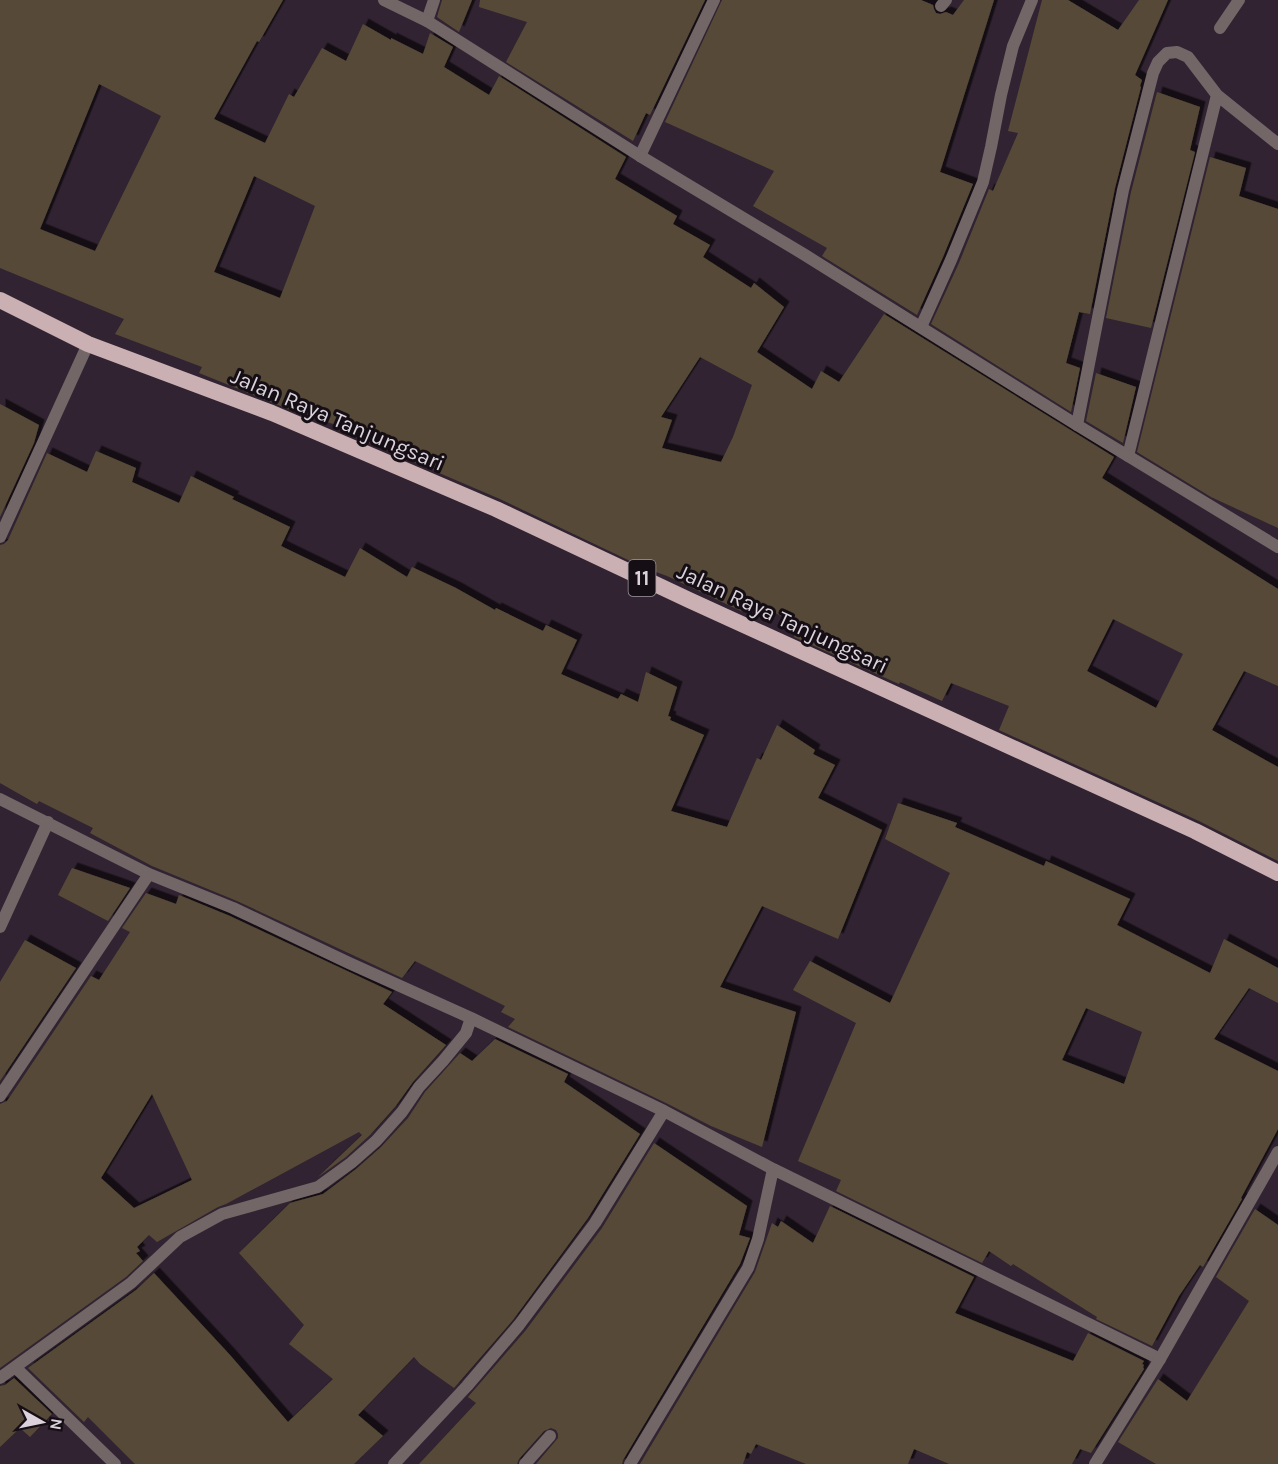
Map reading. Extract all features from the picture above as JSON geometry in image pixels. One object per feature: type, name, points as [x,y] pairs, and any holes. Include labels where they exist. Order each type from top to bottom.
[{"type":"highway","name":"Jalan Raya Tanjungsari","points":[[0,300],[88,344],[272,413],[496,509],[689,600],[1195,831],[1278,873]]},
{"type":"street","points":[[384,0],[426,21],[640,156],[805,255],[1278,547]]},
{"type":"street","points":[[426,21],[434,0]]},
{"type":"street","points":[[640,156],[714,0]]},
{"type":"street","points":[[921,327],[983,182],[1013,46],[1032,0]]},
{"type":"street","points":[[1220,28],[1239,0]]},
{"type":"street","points":[[1077,425],[1123,190],[1153,73],[1158,62],[1167,53],[1177,52],[1188,57],[1217,95],[1278,144]]},
{"type":"street","points":[[1128,456],[1217,95]]},
{"type":"street","points":[[0,537],[88,344]]},
{"type":"street","points":[[0,799],[149,874],[233,908],[471,1018],[664,1111],[773,1169],[1160,1359]]},
{"type":"street","points":[[0,927],[48,822]]},
{"type":"street","points":[[0,1096],[149,874]]},
{"type":"street","points":[[0,1378],[131,1283],[180,1237],[222,1214],[318,1187],[351,1162],[376,1141],[402,1112],[419,1087],[466,1033],[471,1018]]},
{"type":"street","points":[[394,1464],[467,1386],[519,1325],[595,1223],[664,1111]]},
{"type":"street","points":[[1095,1464],[1160,1359],[1278,1152]]},
{"type":"street","points":[[630,1464],[748,1268],[758,1239],[773,1169]]},
{"type":"street","points":[[15,1367],[115,1464]]},
{"type":"street","points":[[525,1464],[550,1436]]},
{"type":"building","points":[[0,0],[283,0],[259,42],[257,41],[214,119],[265,143],[289,94],[294,97],[322,48],[346,61],[363,24],[423,54],[430,33],[453,47],[444,67],[489,95],[499,76],[626,157],[615,179],[677,216],[673,224],[710,245],[703,257],[751,288],[754,283],[784,307],[757,352],[812,389],[821,371],[839,382],[884,314],[1114,457],[1102,478],[1278,589],[1278,686],[1244,671],[1212,730],[1278,767],[1278,861],[1199,821],[999,730],[1009,706],[951,683],[942,701],[900,682],[899,684],[794,637],[799,626],[748,598],[743,612],[500,499],[334,428],[336,425],[288,409],[199,373],[202,367],[115,334],[124,319],[0,268]],"holes":[[[99,84],[161,116],[95,251],[40,229]],[[254,176],[315,206],[280,298],[214,272]],[[700,357],[752,385],[721,462],[662,448],[672,420],[661,417]],[[1113,619],[1183,654],[1156,708],[1087,671]]]},
{"type":"building","points":[[442,0],[472,0],[459,32],[437,17]]},
{"type":"building","points":[[480,0],[705,0],[650,115],[646,113],[633,141],[506,62],[527,22],[479,7]]},
{"type":"building","points":[[722,0],[921,0],[933,5],[936,13],[946,12],[953,15],[964,0],[994,0],[940,172],[973,184],[917,315],[822,256],[827,248],[753,206],[774,171],[665,122]]},
{"type":"building","points":[[1042,0],[1068,0],[1118,30],[1139,0],[1168,0],[1135,75],[1142,80],[1141,87],[1115,188],[1090,314],[1079,312],[1066,363],[1080,368],[1071,412],[931,324],[989,189],[993,191],[1018,133],[1008,131]]},
{"type":"building","points":[[1157,92],[1200,107],[1190,150],[1195,152],[1151,328],[1106,318],[1131,192]]},
{"type":"building","points":[[1210,157],[1246,168],[1239,196],[1278,209],[1278,528],[1211,497],[1137,452]]},
{"type":"building","points":[[1096,373],[1136,387],[1123,443],[1086,421]]},
{"type":"building","points":[[0,404],[39,425],[34,443],[0,517]]},
{"type":"building","points":[[96,451],[136,468],[132,482],[179,503],[191,476],[234,497],[232,499],[290,527],[281,546],[345,577],[360,548],[407,577],[412,567],[495,610],[496,608],[543,631],[546,625],[577,640],[561,674],[618,699],[621,694],[638,702],[646,672],[677,687],[668,716],[671,717],[670,720],[704,735],[671,811],[727,827],[757,758],[761,760],[777,725],[815,750],[813,754],[835,765],[818,798],[882,830],[838,939],[762,906],[720,987],[796,1012],[762,1147],[711,1126],[508,1027],[515,1019],[501,1012],[505,1006],[415,961],[402,978],[237,901],[152,866],[90,833],[93,828],[39,801],[37,804],[0,783],[0,545],[8,540],[47,453],[87,472]]},
{"type":"building","points":[[898,803],[957,823],[955,827],[1044,866],[1046,861],[1130,899],[1117,925],[1210,973],[1224,939],[1278,968],[1278,1003],[1249,988],[1214,1039],[1278,1071],[1278,1129],[1203,1267],[1200,1265],[1179,1296],[1152,1346],[1096,1319],[1097,1317],[989,1251],[982,1263],[836,1191],[841,1180],[798,1161],[856,1023],[793,990],[810,961],[890,1003],[950,873],[885,839]],"holes":[[[1086,1008],[1142,1032],[1124,1084],[1062,1060]]]},
{"type":"building","points":[[72,868],[130,888],[108,921],[58,895]]},
{"type":"building","points":[[146,893],[176,904],[179,895],[230,916],[392,992],[383,1004],[446,1045],[370,1135],[346,1157],[318,1177],[362,1135],[359,1132],[157,1242],[149,1235],[137,1247],[140,1251],[136,1253],[143,1261],[126,1277],[0,1368],[0,1104],[7,1101],[91,976],[99,980],[130,932],[122,928]],"holes":[[[152,1094],[192,1180],[134,1208],[101,1178]]]},
{"type":"building","points":[[25,940],[76,968],[0,1081],[0,982]]},
{"type":"building","points":[[495,1039],[568,1074],[564,1082],[640,1134],[588,1218],[513,1320],[454,1388],[420,1364],[414,1357],[358,1415],[383,1436],[354,1464],[135,1464],[88,1417],[84,1422],[28,1368],[136,1290],[154,1273],[288,1422],[333,1379],[289,1344],[304,1325],[239,1253],[290,1203],[323,1194],[381,1147],[408,1118],[425,1092],[460,1053],[472,1061]]},
{"type":"building","points":[[654,1143],[747,1206],[739,1235],[750,1238],[740,1264],[622,1464],[536,1464],[558,1438],[556,1430],[551,1428],[544,1431],[517,1464],[419,1464],[476,1403],[468,1397],[526,1330],[602,1228]]},
{"type":"building","points":[[830,1206],[974,1277],[955,1313],[1073,1361],[1088,1333],[1144,1361],[1142,1364],[1144,1369],[1091,1453],[1080,1449],[1072,1464],[949,1464],[914,1449],[908,1464],[806,1464],[756,1444],[751,1454],[747,1452],[743,1464],[640,1464],[755,1272],[772,1223],[778,1227],[781,1221],[813,1243]]},
{"type":"building","points":[[1255,1209],[1278,1225],[1278,1464],[1156,1464],[1118,1442],[1158,1379],[1187,1401],[1249,1301],[1216,1277]]},
{"type":"building","points":[[14,1378],[52,1414],[30,1437],[20,1428],[0,1447],[0,1386]]}]
